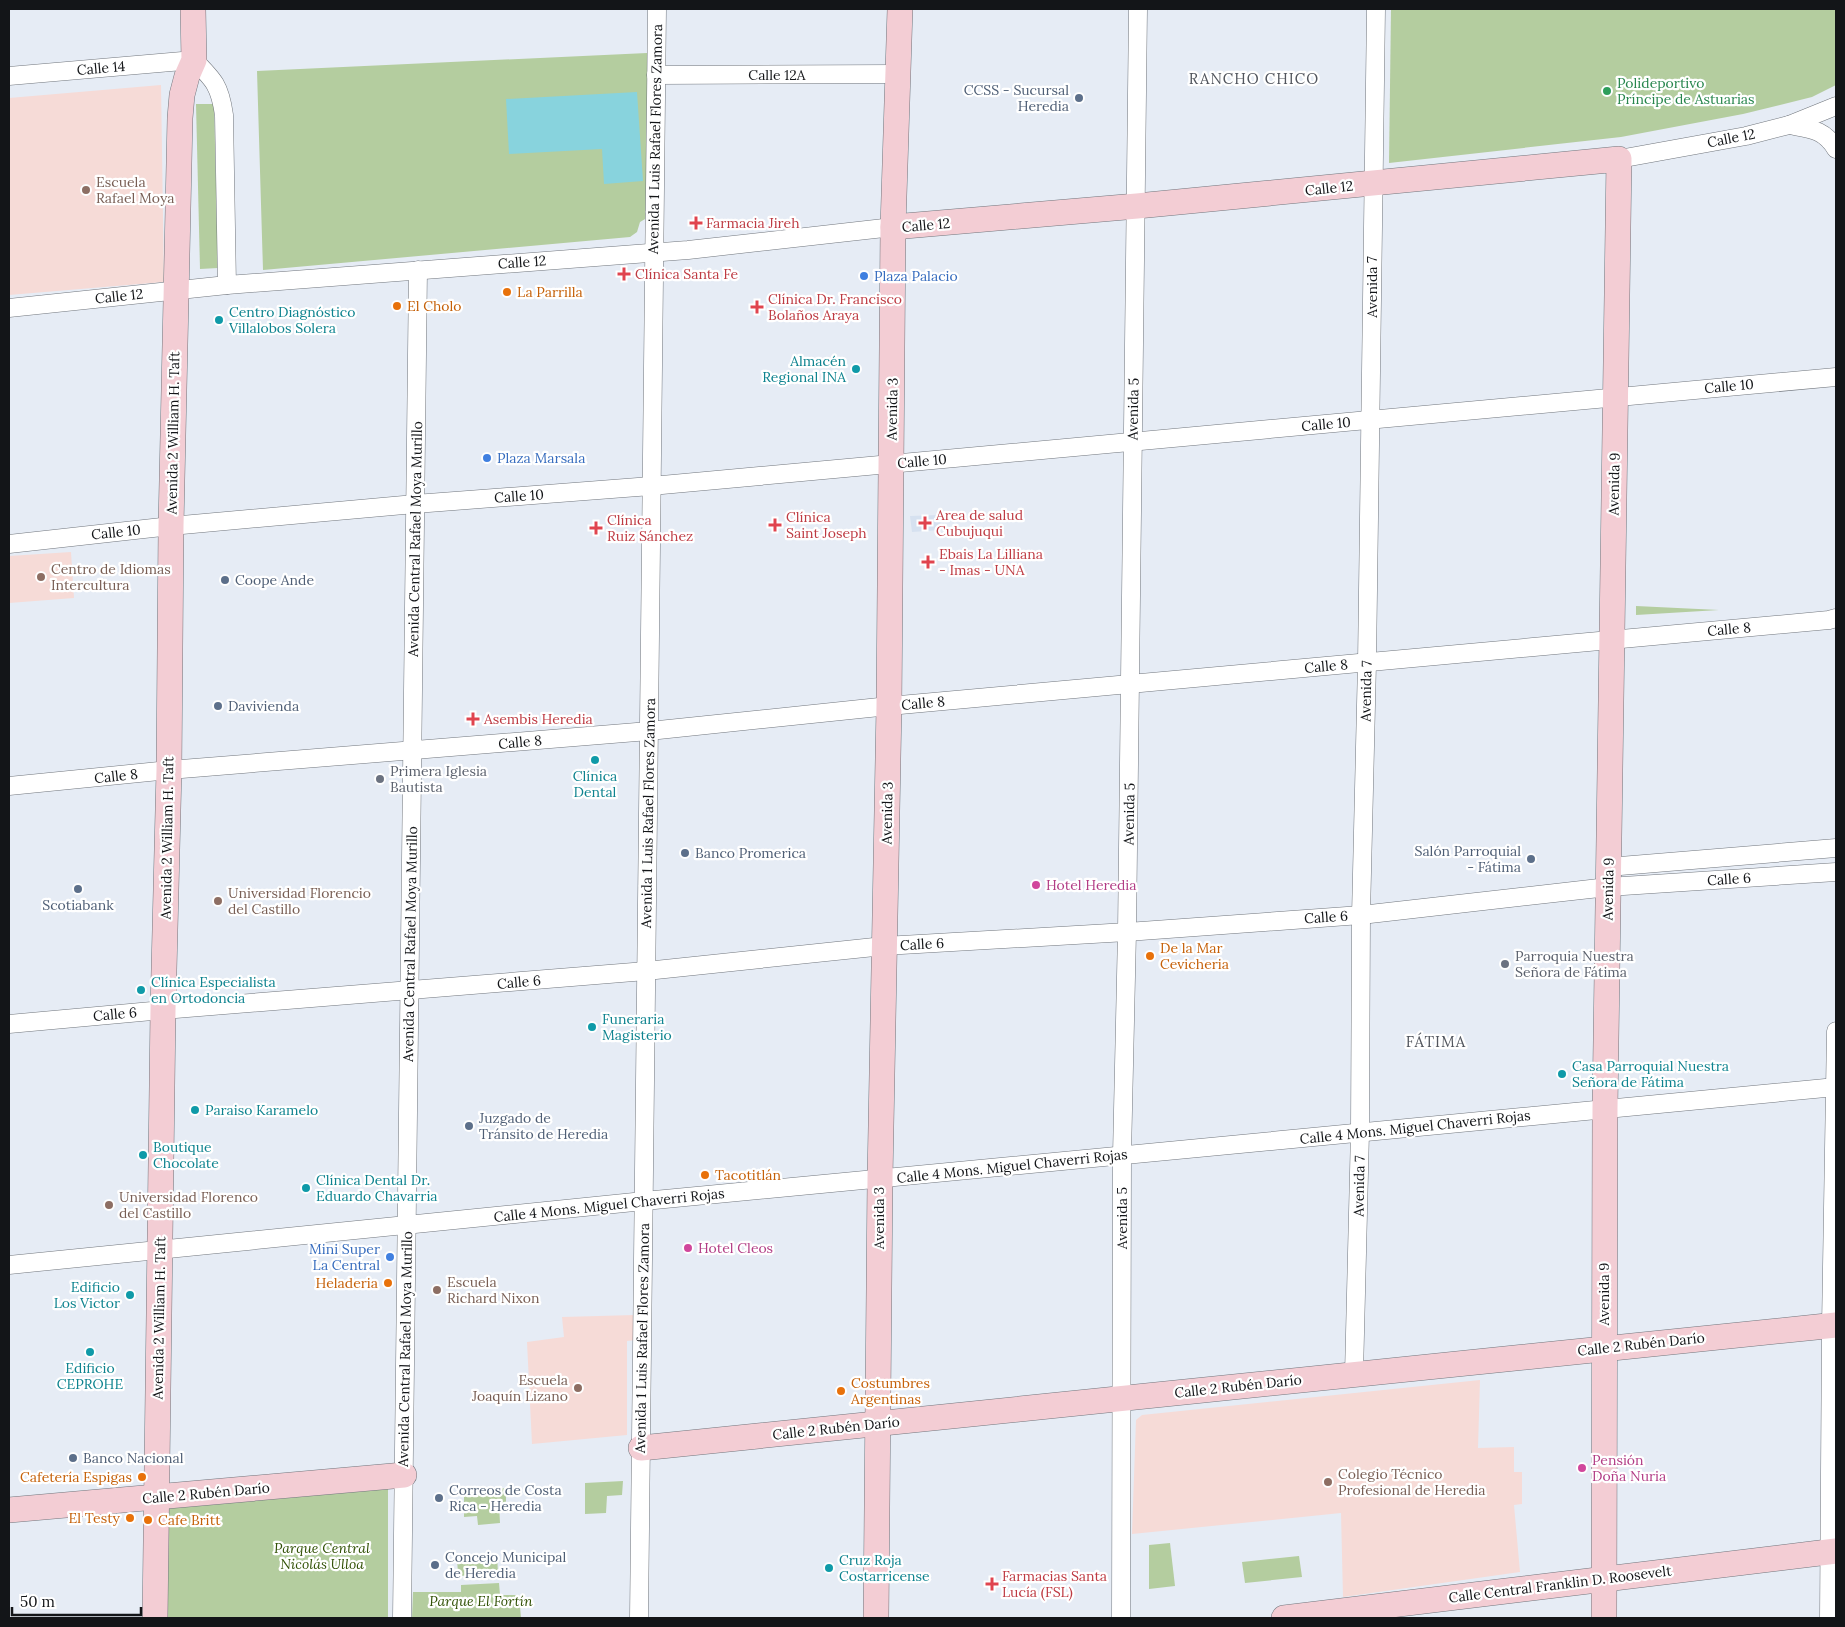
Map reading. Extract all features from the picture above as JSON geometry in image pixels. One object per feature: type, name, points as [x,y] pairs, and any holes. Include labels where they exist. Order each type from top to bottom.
[{"type":"street","name":"Avenida 2 William H. Taft","points":[[155,1618],[163,1010],[169,770],[171,526],[180,118],[184,85],[194,60],[193,9]]},
{"type":"street","name":"Avenida 1 Luis Rafael Flores Zamora","points":[[639,1618],[656,9]]},
{"type":"street","name":"Avenida 3","points":[[876,1618],[880,1179],[889,706],[893,227],[900,9]]},
{"type":"street","name":"Avenida 5","points":[[1121,1618],[1122,1155],[1127,932],[1138,9]]},
{"type":"street","name":"Avenida 7","points":[[1354,1374],[1360,1132],[1360,915],[1367,663],[1376,9]]},
{"type":"street","name":"Calle 14","points":[[9,76],[194,60]]},
{"type":"street","points":[[194,60],[211,77],[222,96],[227,286]]},
{"type":"street","name":"Calle 12A","points":[[656,75],[898,74]]},
{"type":"street","name":"Calle 12","points":[[9,308],[176,290],[688,250],[893,227],[1137,206],[1619,159],[1746,136],[1789,125],[1836,106]]},
{"type":"street","points":[[1789,125],[1819,131],[1828,138],[1836,149]]},
{"type":"street","name":"Avenida 9","points":[[1604,1618],[1603,1348],[1605,1108],[1619,159]]},
{"type":"street","name":"Avenida Central Rafael Moya Murillo","points":[[402,1618],[418,270]]},
{"type":"street","name":"Calle 10","points":[[9,544],[171,526],[415,504],[651,486],[1836,376]]},
{"type":"street","name":"Calle 8","points":[[9,786],[169,770],[412,752],[648,731],[1130,683],[1367,663],[1836,618]]},
{"type":"street","name":"Calle 6","points":[[9,1024],[646,971],[884,946],[1127,932],[1360,915],[1608,877],[1836,848]]},
{"type":"street","name":"Calle 6","points":[[1608,877],[1836,872]]},
{"type":"street","points":[[1829,1618],[1833,1551],[1836,1031]]},
{"type":"street","name":"Calle 4 Mons. Miguel Chaverri Rojas","points":[[9,1265],[407,1224],[1836,1087]]},
{"type":"street","name":"Calle 2 Rubén Darío","points":[[641,1448],[1603,1348],[1834,1326]]},
{"type":"street","name":"Calle 2 Rubén Darío","points":[[9,1510],[404,1475]]},
{"type":"street","name":"Calle Central Franklin D. Roosevelt","points":[[1284,1618],[1357,1614],[1605,1579],[1833,1551]]},
{"type":"shaded area","name":"Escuela Rafael Moya","points":[[161,85],[164,282],[9,295],[9,98]]},
{"type":"shaded area","name":"Area de salud Cubujuqui","points":[[939,515],[940,530],[912,532],[910,516]]},
{"type":"shaded area","name":"Centro de Idiomas Intercultura","points":[[71,552],[74,598],[9,603],[9,556]]},
{"type":"shaded area","name":"Escuela Joaquín Lizano","points":[[635,1315],[636,1340],[627,1341],[627,1435],[532,1444],[527,1342],[564,1337],[562,1317]]},
{"type":"shaded area","name":"Colegio Técnico Profesional de Heredia","points":[[1480,1380],[1478,1448],[1514,1447],[1514,1472],[1522,1472],[1522,1504],[1514,1505],[1520,1572],[1343,1597],[1341,1513],[1132,1534],[1136,1420],[1142,1415]]},
{"type":"green space","name":"Polideportivo Príncipe de Astuarias","points":[[1391,9],[1836,9],[1836,85],[1812,97],[1743,114],[1621,137],[1389,163]]},
{"type":"green space","points":[[647,53],[652,215],[640,222],[637,232],[630,237],[263,270],[257,71]]},
{"type":"green space","points":[[196,104],[214,104],[218,268],[200,269]]},
{"type":"green space","points":[[1636,606],[1719,610],[1636,615]]},
{"type":"green space","points":[[623,1481],[622,1495],[607,1496],[606,1513],[585,1514],[585,1483]]},
{"type":"green space","name":"Parque Central Nicolás Ulloa","points":[[388,1488],[388,1618],[167,1618],[168,1508]]},
{"type":"green space","points":[[506,1488],[506,1503],[499,1504],[500,1523],[478,1525],[477,1516],[464,1517],[464,1493]]},
{"type":"green space","points":[[1170,1543],[1175,1586],[1149,1589],[1149,1545]]},
{"type":"green space","points":[[497,1554],[498,1574],[458,1576],[457,1556]]},
{"type":"green space","points":[[1299,1556],[1302,1577],[1245,1583],[1242,1562]]},
{"type":"green space","name":"Parque El Fortín","points":[[499,1583],[500,1595],[519,1595],[521,1618],[412,1618],[413,1592],[461,1592],[461,1585]]},
{"type":"water","points":[[637,92],[643,181],[604,184],[602,149],[509,154],[506,99]]},
{"type":"place","name":"Polideportivo Príncipe de Astuarias","points":[[1607,91]]},
{"type":"place","name":"CCSS - Sucursal Heredia","points":[[1079,98]]},
{"type":"place","name":"Escuela Rafael Moya","points":[[86,190]]},
{"type":"place","name":"Farmacia Jireh","points":[[696,223]]},
{"type":"place","name":"Clínica Santa Fe","points":[[624,274]]},
{"type":"place","name":"Plaza Palacio","points":[[864,276]]},
{"type":"place","name":"La Parrilla","points":[[507,292]]},
{"type":"place","name":"El Cholo","points":[[397,306]]},
{"type":"place","name":"Clínica Dr. Francisco Bolaños Araya","points":[[757,307]]},
{"type":"place","name":"Centro Diagnóstico Villalobos Solera","points":[[219,320]]},
{"type":"place","name":"Almacén Regional INA","points":[[856,369]]},
{"type":"place","name":"Plaza Marsala","points":[[487,458]]},
{"type":"place","name":"Area de salud Cubujuqui","points":[[925,523]]},
{"type":"place","name":"Clínica Saint Joseph","points":[[775,525]]},
{"type":"place","name":"Clínica Ruiz Sánchez","points":[[596,528]]},
{"type":"place","name":"Ebais La Lilliana - Imas - UNA","points":[[928,562]]},
{"type":"place","name":"Centro de Idiomas Intercultura","points":[[41,577]]},
{"type":"place","name":"Coope Ande","points":[[225,580]]},
{"type":"place","name":"Davivienda","points":[[218,706]]},
{"type":"place","name":"Asembis Heredia","points":[[473,719]]},
{"type":"place","name":"Clínica Dental","points":[[595,760]]},
{"type":"place","name":"Primera Iglesia Bautista","points":[[380,779]]},
{"type":"place","name":"Banco Promerica","points":[[685,853]]},
{"type":"place","name":"Salón Parroquial - Fátima","points":[[1531,859]]},
{"type":"place","name":"Hotel Heredia","points":[[1036,885]]},
{"type":"place","name":"Scotiabank","points":[[78,889]]},
{"type":"place","name":"Universidad Florencio del Castillo","points":[[218,901]]},
{"type":"place","name":"De la Mar Cevicheria","points":[[1150,956]]},
{"type":"place","name":"Parroquia Nuestra Señora de Fátima","points":[[1505,964]]},
{"type":"place","name":"Clínica Especialista en Ortodoncia","points":[[141,990]]},
{"type":"place","name":"Funeraria Magisterio","points":[[592,1027]]},
{"type":"place","name":"Casa Parroquial Nuestra Señora de Fátima","points":[[1562,1074]]},
{"type":"place","name":"Paraiso Karamelo","points":[[195,1110]]},
{"type":"place","name":"Juzgado de Tránsito de Heredia","points":[[469,1126]]},
{"type":"place","name":"Boutique Chocolate","points":[[143,1155]]},
{"type":"place","name":"Tacotitlán","points":[[705,1175]]},
{"type":"place","name":"Clínica Dental Dr. Eduardo Chavarria","points":[[306,1188]]},
{"type":"place","name":"Universidad Florenco del Castillo","points":[[109,1205]]},
{"type":"place","name":"Hotel Cleos","points":[[688,1248]]},
{"type":"place","name":"Mini Super La Central","points":[[390,1257]]},
{"type":"place","name":"Heladeria","points":[[388,1283]]},
{"type":"place","name":"Escuela Richard Nixon","points":[[437,1290]]},
{"type":"place","name":"Edificio Los Victor","points":[[130,1295]]},
{"type":"place","name":"Edificio CEPROHE","points":[[90,1352]]},
{"type":"place","name":"Escuela Joaquín Lizano","points":[[578,1388]]},
{"type":"place","name":"Costumbres Argentinas","points":[[841,1391]]},
{"type":"place","name":"Banco Nacional","points":[[73,1458]]},
{"type":"place","name":"Pensión Doña Nuria","points":[[1582,1468]]},
{"type":"place","name":"Cafetería Espigas","points":[[142,1477]]},
{"type":"place","name":"Colegio Técnico Profesional de Heredia","points":[[1328,1482]]},
{"type":"place","name":"Correos de Costa Rica - Heredia","points":[[439,1498]]},
{"type":"place","name":"El Testy","points":[[130,1518]]},
{"type":"place","name":"Cafe Britt","points":[[148,1520]]},
{"type":"place","name":"Concejo Municipal de Heredia","points":[[435,1565]]},
{"type":"place","name":"Cruz Roja Costarricense","points":[[829,1568]]},
{"type":"place","name":"Farmacias Santa Lucía (FSL)","points":[[992,1584]]},
{"type":"district","name":"RANCHO CHICO","points":[[1254,79]]},
{"type":"district","name":"FÁTIMA","points":[[1436,1042]]}]
